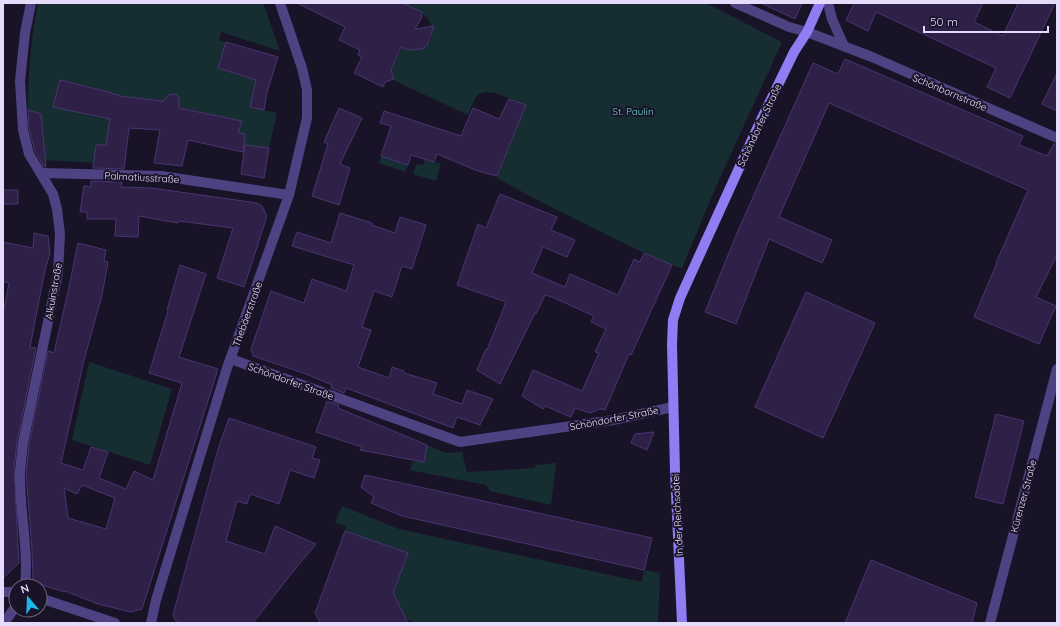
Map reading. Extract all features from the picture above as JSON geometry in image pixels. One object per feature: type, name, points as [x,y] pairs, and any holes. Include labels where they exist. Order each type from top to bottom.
[{"type":"main road","name":"Schöndorfer Straße","points":[[673,406],[673,320],[680,298],[763,115],[820,3]]},
{"type":"main road","name":"In der Reichsabtei","points":[[673,406],[682,623]]},
{"type":"street","name":"Alkuinstraße","points":[[26,578],[26,544],[20,472],[23,443],[58,273],[60,252],[60,234],[53,194],[29,154],[23,130],[20,81],[25,33],[31,3]]},
{"type":"street","name":"Thebäerstraße","points":[[151,623],[156,600],[231,359],[290,195],[307,118],[307,90],[302,68],[280,3]]},
{"type":"street","name":"Schönbornstraße","points":[[735,3],[789,27],[844,46],[1057,138]]},
{"type":"street","points":[[828,3],[832,19],[844,46]]},
{"type":"street","name":"Palmatiusstraße","points":[[41,173],[161,176],[290,195]]},
{"type":"street","name":"Schöndorfer Straße","points":[[231,359],[460,442],[613,420],[673,406]]},
{"type":"street","name":"Kürenzer Straße","points":[[990,623],[1057,369]]},
{"type":"street","points":[[48,601],[115,623]]},
{"type":"green space","points":[[38,3],[263,3],[280,51],[221,32],[219,40],[226,43],[218,68],[270,84],[266,97],[253,94],[250,107],[277,113],[269,148],[244,145],[245,134],[238,133],[241,121],[178,107],[179,99],[174,94],[169,95],[166,101],[119,96],[60,80],[54,107],[107,119],[109,108],[113,140],[107,139],[106,145],[96,145],[94,163],[45,160],[41,114],[28,110],[30,56]]},
{"type":"green space","name":"St. Paulin","points":[[400,3],[706,3],[782,42],[715,189],[682,268],[654,258],[539,201],[497,178],[525,105],[495,93],[482,93],[475,99],[468,115],[393,80],[393,75],[390,72],[402,48],[414,50],[427,47],[433,30],[428,18],[423,15],[422,12]]},
{"type":"green space","points":[[381,156],[408,165],[405,172],[379,163]]},
{"type":"green space","points":[[425,159],[441,164],[436,181],[413,174],[417,164],[423,165]]},
{"type":"green space","points":[[89,362],[172,389],[150,465],[72,440]]},
{"type":"green space","points":[[427,445],[446,453],[462,452],[467,472],[535,468],[535,465],[556,463],[551,505],[490,491],[486,485],[410,470],[413,461],[424,462]]},
{"type":"green space","points":[[342,506],[399,529],[642,582],[644,570],[660,573],[658,623],[416,623],[406,619],[393,593],[408,553],[345,531],[346,527],[335,522]]},
{"type":"building","points":[[297,3],[402,3],[422,12],[421,19],[415,29],[434,26],[427,46],[422,49],[408,50],[401,47],[391,70],[394,79],[385,82],[383,87],[354,73],[362,57],[358,55],[360,50],[339,40],[345,27]]},
{"type":"building","points":[[761,3],[802,3],[795,19]]},
{"type":"building","points":[[854,3],[983,3],[974,22],[1003,36],[1018,3],[1055,3],[1010,98],[987,87],[996,68],[876,12],[868,31],[846,20]]},
{"type":"building","points":[[226,42],[278,57],[267,92],[264,110],[250,107],[256,80],[218,68]]},
{"type":"building","points":[[845,59],[1023,136],[1019,145],[1047,156],[1054,144],[1057,144],[1057,255],[1036,297],[1056,306],[1039,344],[974,317],[1028,190],[829,103],[779,217],[832,240],[822,263],[769,239],[736,324],[705,312],[737,233],[813,63],[838,74]]},
{"type":"building","points":[[1057,73],[1057,111],[1042,104]]},
{"type":"building","points":[[60,80],[119,96],[163,101],[169,95],[174,94],[179,97],[179,108],[242,121],[238,133],[245,134],[243,152],[188,140],[182,166],[154,163],[160,130],[129,128],[124,169],[93,168],[96,145],[106,145],[110,119],[53,107]]},
{"type":"building","points":[[509,99],[526,105],[497,176],[478,171],[437,154],[434,162],[411,155],[408,165],[381,156],[391,126],[380,123],[384,111],[461,136],[473,108],[499,119]]},
{"type":"building","points":[[339,108],[362,118],[340,164],[350,168],[339,205],[312,196],[328,144],[324,142]]},
{"type":"building","points":[[28,110],[41,114],[46,167],[44,167],[35,151],[29,129]]},
{"type":"building","points":[[245,145],[269,148],[264,178],[241,174]]},
{"type":"building","points":[[91,181],[122,182],[121,187],[152,188],[257,203],[262,206],[266,214],[266,219],[244,287],[217,278],[233,228],[179,221],[178,223],[139,216],[138,237],[115,236],[116,219],[87,219],[87,212],[80,212],[84,186],[91,187]]},
{"type":"building","points":[[3,190],[18,190],[18,204],[3,204]]},
{"type":"building","points":[[500,194],[557,217],[551,230],[575,240],[567,257],[543,247],[532,273],[565,287],[570,274],[618,295],[634,259],[640,262],[644,253],[672,265],[631,355],[629,354],[605,410],[600,409],[590,413],[575,408],[571,417],[545,406],[543,409],[522,396],[533,370],[582,391],[599,353],[595,352],[606,329],[591,322],[594,316],[552,297],[545,295],[500,384],[477,370],[486,349],[487,350],[506,302],[457,285],[478,224],[486,228]]},
{"type":"building","points":[[340,213],[372,223],[372,225],[395,233],[400,217],[426,225],[412,269],[402,266],[392,297],[374,291],[362,327],[371,330],[358,367],[389,378],[392,367],[404,371],[404,373],[437,383],[433,394],[462,404],[467,390],[493,399],[480,425],[457,417],[453,428],[346,388],[344,393],[331,388],[332,385],[306,374],[253,356],[251,349],[271,291],[304,303],[312,279],[346,291],[354,265],[292,246],[297,232],[331,243]]},
{"type":"building","points":[[34,233],[48,236],[50,253],[45,270],[30,347],[36,348],[17,442],[14,470],[19,563],[3,578],[3,314],[9,283],[3,282],[3,242],[33,248]]},
{"type":"building","points":[[78,243],[106,250],[104,261],[108,262],[102,295],[84,360],[61,463],[83,470],[91,447],[108,452],[99,478],[126,489],[134,471],[153,480],[182,383],[149,373],[180,265],[206,274],[179,357],[218,369],[142,609],[131,612],[98,604],[65,591],[48,587],[48,578],[33,578],[26,471],[29,444],[48,351],[54,353]],"holes":[[[82,485],[115,498],[106,529],[68,518],[64,488],[77,494]]]},
{"type":"building","points":[[806,292],[875,323],[823,438],[755,407]]},
{"type":"building","points":[[327,401],[339,405],[338,408],[427,445],[424,462],[360,450],[362,447],[316,432]]},
{"type":"building","points":[[996,414],[1024,421],[1003,504],[975,497]]},
{"type":"building","points":[[229,418],[316,447],[312,458],[320,460],[314,478],[290,470],[279,504],[250,494],[247,504],[237,501],[226,541],[265,554],[275,526],[316,544],[253,623],[180,623],[175,620],[173,615],[219,446]]},
{"type":"building","points":[[654,432],[647,450],[631,443],[635,434]]},
{"type":"building","points":[[365,475],[652,538],[644,570],[402,516],[371,503],[374,497],[361,487]]},
{"type":"building","points":[[345,531],[408,553],[393,593],[408,623],[320,623],[315,613]]},
{"type":"building","points":[[871,560],[977,603],[972,623],[845,623]]}]
